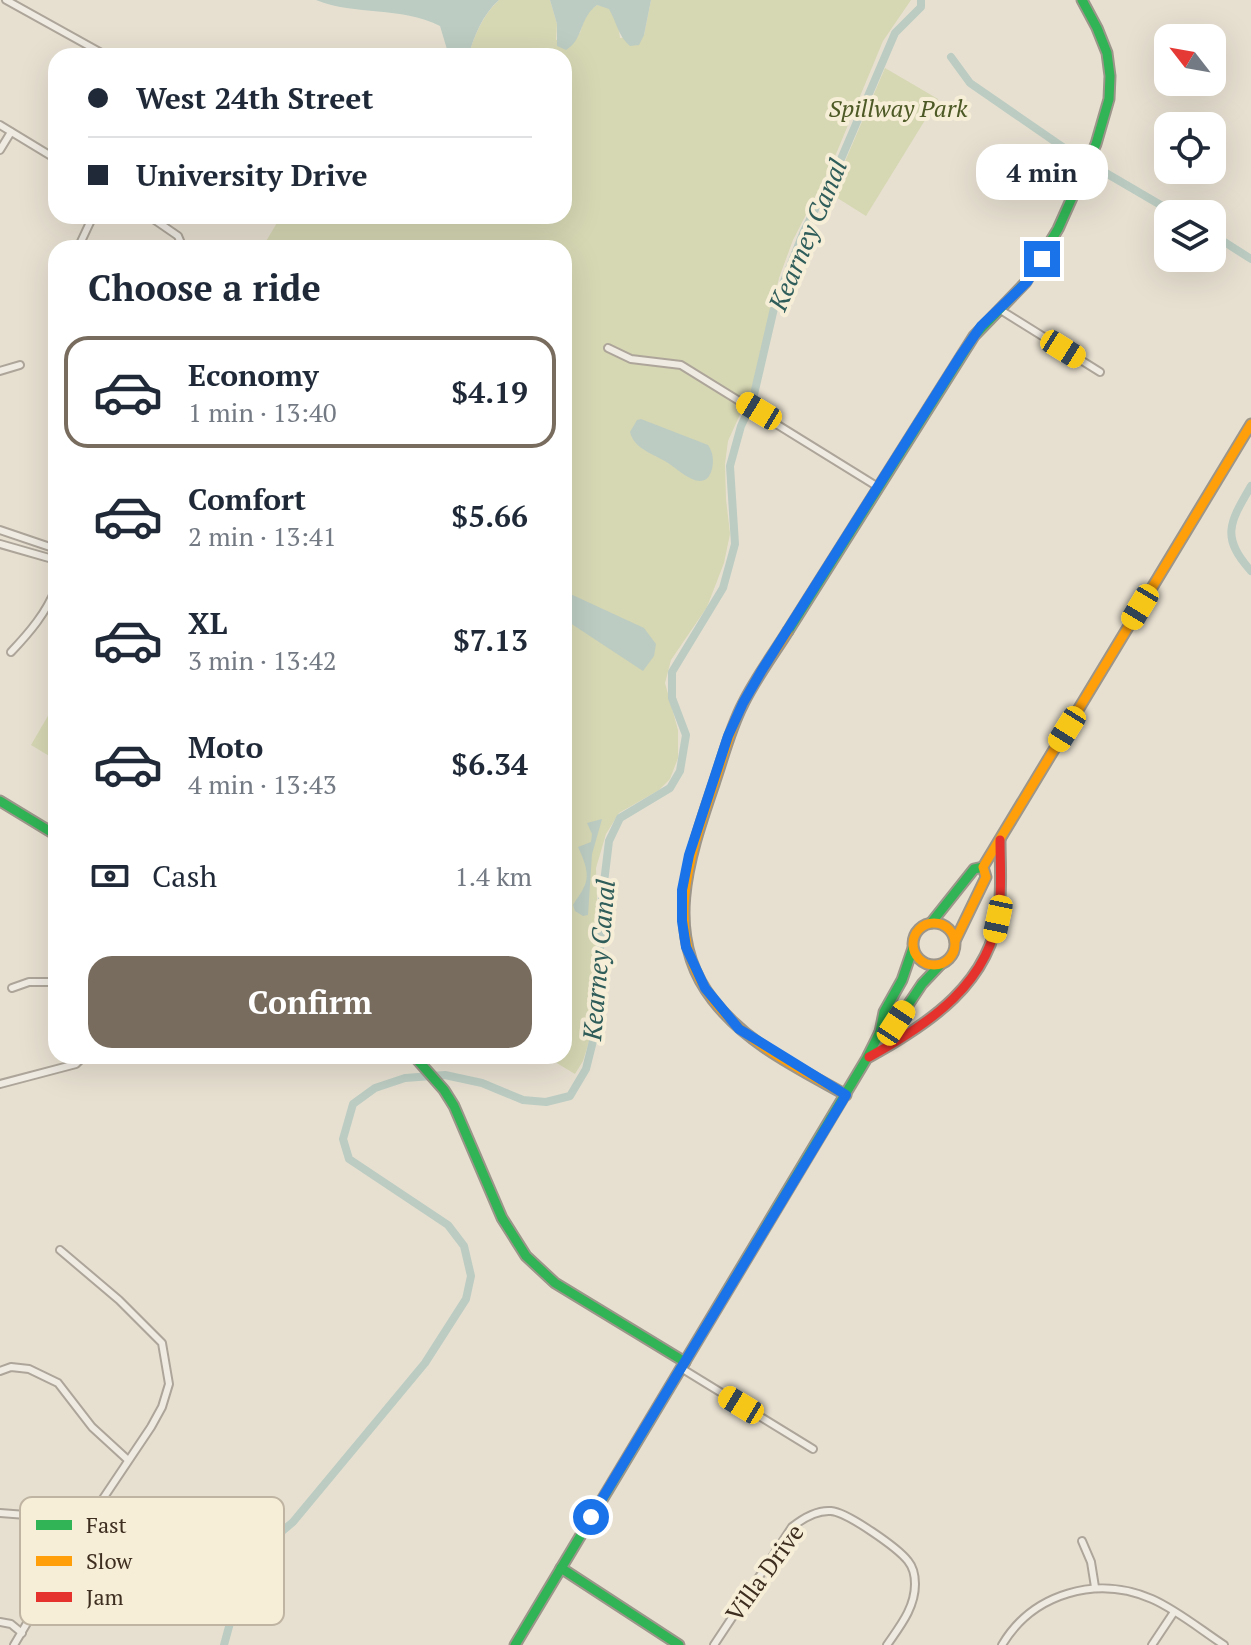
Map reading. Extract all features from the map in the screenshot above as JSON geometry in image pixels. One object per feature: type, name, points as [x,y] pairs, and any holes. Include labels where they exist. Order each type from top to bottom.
[{"type":"main road","points":[[846,1095],[749,1036],[712,999],[686,947],[682,890],[689,855],[728,736],[743,703],[961,355],[981,326],[1027,282],[1042,259],[1094,152],[1107,117],[1110,77],[1101,32],[1082,0]]},
{"type":"main road","points":[[515,1645],[867,1058],[880,1032],[884,1012],[902,980],[918,931],[931,923],[974,869],[983,867],[1251,424]]},
{"type":"main road","points":[[0,801],[48,830]]},
{"type":"main road","points":[[867,1058],[939,1016],[962,994],[977,972],[998,919],[1000,839]]},
{"type":"main road","points":[[880,1032],[896,1023],[922,984],[951,956],[955,941],[986,877],[983,867]]},
{"type":"main road","points":[[931,923],[945,926],[955,941]]},
{"type":"main road","points":[[913,948],[923,963],[940,965]]},
{"type":"main road","points":[[421,1064],[454,1106],[502,1218],[526,1256],[555,1283],[683,1365]]},
{"type":"main road","points":[[561,1568],[679,1645]]},
{"type":"street","points":[[6,0],[93,48]]},
{"type":"street","points":[[0,125],[48,154]]},
{"type":"street","points":[[0,150],[11,132]]},
{"type":"street","points":[[161,224],[180,240]]},
{"type":"street","points":[[999,309],[1100,372]]},
{"type":"street","points":[[608,348],[631,359],[681,365],[878,487]]},
{"type":"street","points":[[0,371],[20,365]]},
{"type":"street","points":[[0,530],[48,546]]},
{"type":"street","points":[[0,544],[48,558]]},
{"type":"street","points":[[11,652],[40,618],[48,603]]},
{"type":"street","points":[[12,988],[29,982],[48,982]]},
{"type":"street","points":[[0,1084],[76,1064]]},
{"type":"street","points":[[60,1250],[119,1300],[162,1343],[169,1384],[162,1407],[104,1497]]},
{"type":"street","points":[[683,1365],[813,1449]]},
{"type":"street","points":[[0,1371],[11,1367],[29,1369],[58,1383],[92,1427],[128,1460]]},
{"type":"street","name":"Villa Drive","points":[[714,1645],[792,1527],[802,1519],[829,1511],[844,1514],[864,1526],[908,1560],[913,1571],[912,1606],[887,1645]]},
{"type":"street","points":[[0,1513],[20,1515]]},
{"type":"street","points":[[1082,1541],[1091,1562],[1095,1587]]},
{"type":"street","points":[[1002,1645],[1030,1612],[1056,1596],[1095,1587],[1120,1589],[1153,1599],[1224,1645]]},
{"type":"street","points":[[1152,1645],[1174,1612]]},
{"type":"street","points":[[0,1622],[11,1624],[22,1633]]},
{"type":"street","points":[[14,1645],[27,1625]]},
{"type":"green space","points":[[499,0],[550,0],[557,24],[556,40],[580,33],[586,13],[597,5],[609,7],[618,24],[620,38],[644,35],[651,0],[911,0],[883,41],[831,166],[793,240],[779,278],[756,379],[728,441],[725,464],[730,534],[724,563],[707,607],[671,660],[665,683],[678,730],[678,758],[670,779],[659,790],[619,813],[606,834],[596,868],[598,927],[591,1035],[583,1061],[575,1074],[558,1064],[572,1064],[572,240],[267,240],[276,224],[572,224],[572,48],[471,48],[476,33]]},
{"type":"green space","name":"Spillway Park","points":[[885,68],[938,99],[866,216],[831,194]]},
{"type":"green space","points":[[48,716],[48,755],[31,745]]},
{"type":"shaded area","points":[[316,0],[499,0],[484,19],[471,48],[447,48],[440,26],[425,20]]},
{"type":"shaded area","points":[[550,0],[651,0],[639,45],[630,46],[620,34],[609,9],[597,5],[568,48],[557,46],[557,24]]},
{"type":"shaded area","points":[[637,420],[708,445],[713,460],[709,477],[698,481],[692,479],[640,447],[630,432]]},
{"type":"shaded area","points":[[572,595],[644,628],[656,644],[654,656],[643,671],[572,624]]},
{"type":"shaded area","points":[[602,819],[592,854],[588,915],[583,916],[575,911],[573,905],[587,877],[578,847],[591,842],[592,834],[587,823]]},
{"type":"waterway","name":"Kearney Canal","points":[[284,1530],[425,1363],[466,1299],[471,1276],[464,1246],[448,1225],[349,1159],[343,1139],[353,1104],[375,1088],[405,1078],[445,1075],[482,1083],[523,1100],[546,1102],[570,1096],[586,1069],[597,1025],[602,899],[609,841],[620,818],[670,788],[680,771],[686,735],[672,698],[672,672],[723,588],[735,544],[730,466],[741,426],[752,403],[775,304],[804,231],[841,159],[895,33],[921,7],[921,0]]},
{"type":"waterway","points":[[951,57],[970,83],[1070,152],[1154,201]]},
{"type":"waterway","points":[[1226,243],[1251,259]]},
{"type":"waterway","points":[[1251,486],[1232,529],[1235,548],[1251,571]]},
{"type":"waterway","name":"Kearney Canal","points":[[224,1645],[229,1625]]},
{"type":"traffic: fast","points":[[788,631],[974,336],[1026,282],[1058,229],[1096,144],[1109,99],[1107,53],[1082,0]]},
{"type":"traffic: fast","points":[[0,801],[48,830]]},
{"type":"traffic: fast","points":[[931,923],[974,869],[983,867]]},
{"type":"traffic: fast","points":[[515,1645],[867,1058],[913,948]]},
{"type":"traffic: fast","points":[[880,1032],[896,1023],[922,984],[940,965]]},
{"type":"traffic: fast","points":[[421,1064],[454,1106],[502,1218],[526,1256],[555,1283],[685,1362]]},
{"type":"traffic: fast","points":[[561,1568],[679,1645]]},
{"type":"traffic: slow","points":[[955,941],[986,877],[983,867],[1251,424]]},
{"type":"traffic: slow","points":[[788,631],[748,695],[730,733],[689,866],[684,921],[688,948],[697,975],[727,1016],[774,1054],[846,1095]]},
{"type":"traffic: slow","points":[[934,923],[949,929],[955,944],[949,959],[934,965],[919,959],[913,944],[919,929],[934,923]]},
{"type":"traffic: jam","points":[[869,1057],[914,1030],[954,998],[984,959],[994,935],[999,909],[1000,840]]},
{"type":"route","points":[[591,1517],[846,1095],[739,1029],[705,988],[686,947],[682,890],[689,855],[728,736],[762,670],[938,390],[981,326],[1027,282],[1042,259]]}]
